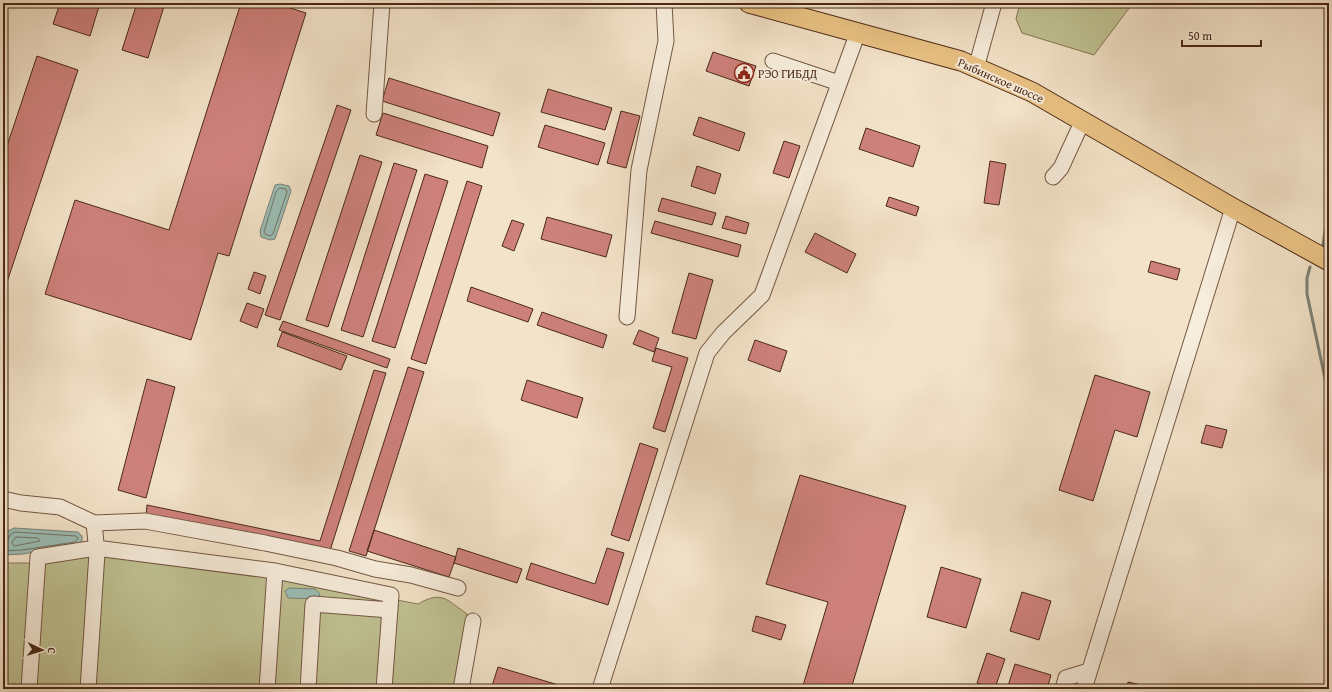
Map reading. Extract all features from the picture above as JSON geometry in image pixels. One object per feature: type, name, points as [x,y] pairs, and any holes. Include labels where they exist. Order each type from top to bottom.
[{"type":"main road","name":"Рыбинское шоссе","points":[[749,3],[961,61],[1032,92],[1083,120],[1233,208],[1329,261]]},
{"type":"street","points":[[374,114],[382,3]]},
{"type":"street","points":[[627,317],[639,170],[666,41],[664,3]]},
{"type":"street","points":[[976,68],[994,3]]},
{"type":"street","points":[[600,689],[707,353],[723,333],[762,295],[858,32]]},
{"type":"street","points":[[773,61],[839,83]]},
{"type":"street","points":[[1053,177],[1061,168],[1083,120]]},
{"type":"street","points":[[1084,689],[1233,208]]},
{"type":"street","points":[[3,499],[21,503],[60,507],[94,523],[145,521],[265,543],[337,558],[374,569],[458,588]]},
{"type":"street","points":[[88,689],[96,548],[94,523]]},
{"type":"street","points":[[29,689],[38,557],[96,548],[275,571],[391,595]]},
{"type":"street","points":[[329,583],[337,558]]},
{"type":"street","points":[[267,689],[275,571]]},
{"type":"street","points":[[384,689],[392,572]]},
{"type":"street","points":[[308,689],[313,604],[390,610]]},
{"type":"street","points":[[461,689],[473,621]]},
{"type":"street","points":[[1063,689],[1066,678],[1089,671]]},
{"type":"green space","points":[[1020,3],[1133,3],[1094,55],[1022,33],[1016,19]]},
{"type":"green space","points":[[97,553],[275,577],[418,604],[433,598],[444,598],[467,614],[455,689],[3,689],[3,563],[37,563]]},
{"type":"water","points":[[280,184],[289,186],[291,191],[275,239],[270,240],[261,237],[260,231],[275,185]]},
{"type":"water","points":[[14,528],[78,532],[82,536],[82,541],[78,545],[23,554],[4,555],[3,544],[8,531]]},
{"type":"water","points":[[289,588],[315,589],[320,594],[319,597],[315,599],[288,598],[285,591]]},
{"type":"building","points":[[60,3],[100,3],[90,36],[53,24]]},
{"type":"building","points":[[137,3],[165,3],[148,58],[122,50]]},
{"type":"building","points":[[241,3],[275,3],[306,13],[229,256],[218,253],[191,340],[45,294],[75,200],[169,230]]},
{"type":"building","points":[[713,52],[756,66],[749,86],[706,71]]},
{"type":"building","points":[[37,56],[78,70],[3,294],[3,158]]},
{"type":"building","points":[[389,78],[500,113],[493,136],[382,101]]},
{"type":"building","points":[[548,89],[612,108],[605,130],[541,112]]},
{"type":"building","points":[[337,105],[351,110],[280,320],[265,315]]},
{"type":"building","points":[[621,111],[640,116],[626,168],[607,163]]},
{"type":"building","points":[[383,113],[488,146],[482,168],[376,135]]},
{"type":"building","points":[[699,117],[745,133],[739,151],[693,135]]},
{"type":"building","points":[[545,125],[605,143],[598,165],[538,147]]},
{"type":"building","points":[[866,128],[920,146],[913,167],[859,149]]},
{"type":"building","points":[[784,141],[800,146],[789,178],[773,173]]},
{"type":"building","points":[[360,155],[382,162],[328,327],[306,320]]},
{"type":"building","points":[[990,161],[1006,164],[999,205],[984,203]]},
{"type":"building","points":[[394,163],[417,170],[363,337],[341,330]]},
{"type":"building","points":[[697,166],[721,174],[715,194],[691,186]]},
{"type":"building","points":[[425,174],[448,181],[395,348],[372,341]]},
{"type":"building","points":[[467,181],[482,186],[426,364],[411,359]]},
{"type":"building","points":[[889,197],[919,207],[916,216],[886,206]]},
{"type":"building","points":[[662,198],[716,213],[712,225],[658,211]]},
{"type":"building","points":[[726,216],[749,223],[746,234],[722,228]]},
{"type":"building","points":[[547,217],[612,235],[606,257],[541,239]]},
{"type":"building","points":[[512,220],[524,224],[514,251],[502,246]]},
{"type":"building","points":[[655,221],[741,245],[738,257],[651,233]]},
{"type":"building","points":[[815,233],[856,254],[847,273],[805,252]]},
{"type":"building","points":[[1151,261],[1180,269],[1177,280],[1148,272]]},
{"type":"building","points":[[254,272],[266,276],[260,294],[248,289]]},
{"type":"building","points":[[689,273],[713,280],[696,339],[672,333]]},
{"type":"building","points":[[471,287],[533,309],[528,322],[467,301]]},
{"type":"building","points":[[247,303],[264,309],[257,328],[240,321]]},
{"type":"building","points":[[542,312],[607,335],[603,348],[537,325]]},
{"type":"building","points":[[283,321],[390,359],[387,368],[279,330]]},
{"type":"building","points":[[639,330],[659,338],[654,352],[633,344]]},
{"type":"building","points":[[282,332],[347,356],[341,370],[277,346]]},
{"type":"building","points":[[755,340],[787,351],[780,372],[748,360]]},
{"type":"building","points":[[656,348],[688,358],[665,432],[653,428],[672,367],[652,361]]},
{"type":"building","points":[[408,367],[424,372],[366,556],[349,551]]},
{"type":"building","points":[[374,370],[386,373],[329,554],[146,516],[147,505],[320,541]]},
{"type":"building","points":[[1095,375],[1150,392],[1137,437],[1115,430],[1093,501],[1059,490]]},
{"type":"building","points":[[147,379],[175,387],[146,498],[118,490]]},
{"type":"building","points":[[527,380],[583,398],[577,418],[521,400]]},
{"type":"building","points":[[1206,425],[1227,430],[1222,448],[1201,443]]},
{"type":"building","points":[[640,443],[658,449],[629,541],[611,535]]},
{"type":"building","points":[[800,475],[906,506],[851,689],[802,689],[828,602],[766,584]]},
{"type":"building","points":[[374,530],[456,557],[449,577],[367,551]]},
{"type":"building","points":[[458,548],[522,569],[517,583],[454,563]]},
{"type":"building","points":[[607,548],[624,553],[608,605],[526,579],[531,563],[595,584]]},
{"type":"building","points":[[941,567],[981,579],[966,628],[927,617]]},
{"type":"building","points":[[1022,592],[1051,601],[1039,640],[1010,631]]},
{"type":"building","points":[[756,616],[786,625],[781,640],[752,631]]},
{"type":"building","points":[[987,653],[1005,659],[995,688],[977,683]]},
{"type":"building","points":[[1015,664],[1051,675],[1047,689],[1007,689]]},
{"type":"building","points":[[498,667],[572,689],[491,689]]},
{"type":"building","points":[[1128,682],[1159,689],[1127,689]]},
{"type":"waterway","points":[[1322,248],[1325,234],[1329,192]]},
{"type":"waterway","points":[[1310,267],[1307,278],[1307,294],[1329,397]]},
{"type":"place","name":"РЭО ГИБДД","points":[[744,73]]}]
